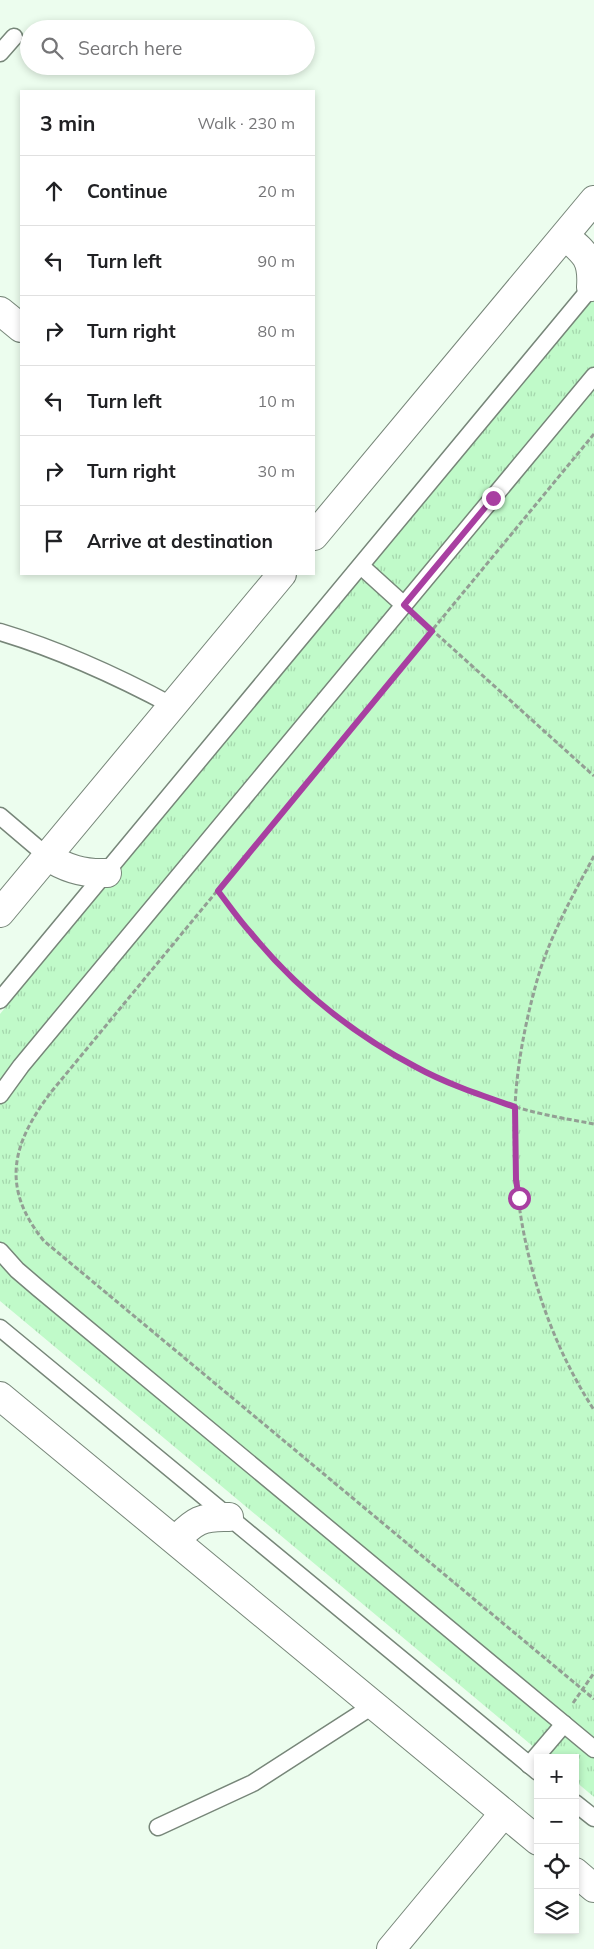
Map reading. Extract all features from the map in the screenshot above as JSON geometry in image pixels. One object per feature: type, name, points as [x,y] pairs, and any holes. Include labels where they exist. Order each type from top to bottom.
[{"type":"street","points":[[315,535],[594,200]]},
{"type":"street","points":[[565,236],[584,252],[590,262],[593,285]]},
{"type":"street","points":[[0,311],[20,327]]},
{"type":"street","points":[[0,912],[281,575]]},
{"type":"street","points":[[48,856],[61,865],[75,871],[107,872]]},
{"type":"street","points":[[0,1396],[534,1838]]},
{"type":"street","points":[[176,1540],[191,1524],[203,1518],[229,1517]]},
{"type":"street","points":[[391,1949],[504,1813]]},
{"type":"street","points":[[579,1875],[594,1888]]},
{"type":"lane","points":[[0,53],[14,37]]},
{"type":"lane","points":[[0,1000],[593,285]]},
{"type":"lane","points":[[0,1095],[28,1058],[594,376]]},
{"type":"lane","points":[[361,566],[404,605]]},
{"type":"lane","points":[[0,632],[78,660],[126,681],[173,706]]},
{"type":"lane","points":[[0,816],[48,856]]},
{"type":"lane","points":[[0,1251],[17,1270],[38,1288],[594,1749]]},
{"type":"lane","points":[[0,1328],[534,1768]]},
{"type":"lane","points":[[158,1826],[224,1798],[253,1783],[374,1705]]},
{"type":"lane","points":[[544,1754],[564,1724]]},
{"type":"lane","points":[[579,1806],[594,1818]]},
{"type":"path","points":[[594,434],[52,1091],[24,1130],[17,1150],[14,1171],[15,1190],[21,1208],[30,1226],[44,1241],[594,1699]]},
{"type":"path","points":[[404,605],[594,776]]},
{"type":"path","points":[[594,856],[563,913],[539,975],[522,1040],[515,1107],[516,1180],[528,1253],[549,1323],[580,1389],[594,1410]]},
{"type":"path","points":[[218,891],[251,934],[287,973],[327,1008],[370,1040],[416,1067],[465,1090],[515,1107],[594,1124]]},
{"type":"path","points":[[564,1724],[582,1689],[594,1673]]},
{"type":"green space","points":[[594,290],[594,1797],[579,1784],[579,1754],[542,1754],[0,1301],[0,1014]]},
{"type":"route","points":[[493,498],[404,605],[432,631],[218,891],[251,934],[287,973],[327,1008],[370,1040],[416,1067],[465,1090],[515,1107],[516,1180],[519,1198]]}]
